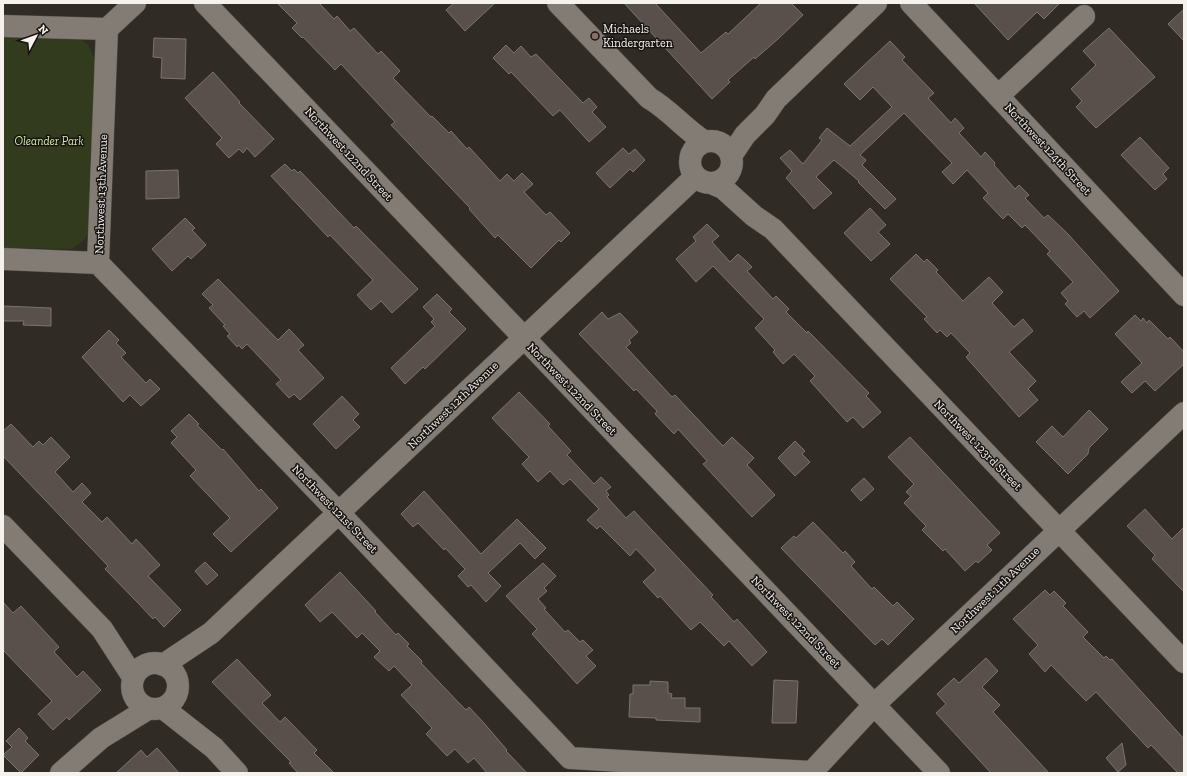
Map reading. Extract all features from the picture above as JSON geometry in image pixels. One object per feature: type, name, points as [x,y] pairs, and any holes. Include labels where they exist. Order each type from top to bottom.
[{"type":"street","points":[[3,26],[108,29],[135,3]]},
{"type":"street","name":"Northwest 122nd Street","points":[[206,3],[523,338],[875,704],[939,773]]},
{"type":"street","name":"Northwest 123rd Street","points":[[558,3],[649,98],[654,112],[685,148],[711,161],[742,188],[761,209],[773,229],[1184,662]]},
{"type":"street","name":"Northwest 12th Avenue","points":[[177,686],[211,634],[711,161],[737,127],[758,108],[776,99],[876,3]]},
{"type":"street","name":"Northwest 124th Street","points":[[911,3],[1184,295]]},
{"type":"street","points":[[998,96],[1084,16]]},
{"type":"street","name":"Northwest 13th Avenue","points":[[3,259],[98,263],[108,29]]},
{"type":"street","name":"Northwest 121st Street","points":[[98,263],[339,513],[571,765]]},
{"type":"street","name":"Northwest 11th Avenue","points":[[571,765],[811,772],[875,704],[1184,413]]},
{"type":"street","points":[[3,526],[102,629],[157,664],[172,671],[177,686],[214,748]]},
{"type":"street","points":[[102,629],[133,685],[141,705],[155,708],[214,748],[238,773]]},
{"type":"street","name":"Northwest 12th Avenue","points":[[157,664],[211,634]]},
{"type":"street","points":[[101,738],[143,666],[157,664]]},
{"type":"street","points":[[61,773],[101,738],[174,699],[177,686]]},
{"type":"green space","name":"Oleander Park","points":[[3,35],[77,37],[88,45],[95,59],[95,224],[85,239],[72,249],[3,248]]},
{"type":"building","points":[[277,3],[319,3],[334,19],[337,16],[350,31],[354,28],[378,54],[381,51],[400,71],[393,78],[431,117],[432,116],[449,133],[451,131],[467,149],[469,147],[500,181],[507,174],[514,181],[522,173],[533,184],[524,192],[546,215],[550,212],[570,233],[561,242],[559,240],[531,268],[498,235],[495,238],[469,209],[470,208],[391,125],[395,122],[341,64],[335,70],[303,37],[302,38],[292,28],[297,23]]},
{"type":"building","points":[[454,3],[495,3],[465,31],[446,10]]},
{"type":"building","points":[[624,3],[655,3],[701,53],[726,32],[728,34],[761,3],[791,3],[803,15],[755,59],[754,57],[728,80],[730,82],[712,99]]},
{"type":"building","points":[[974,3],[1060,3],[1044,19],[1037,12],[1008,40]]},
{"type":"building","points":[[1184,9],[1184,41],[1168,24]]},
{"type":"building","points":[[1109,28],[1155,77],[1096,128],[1076,107],[1082,101],[1071,89],[1096,65],[1083,51]]},
{"type":"building","points":[[154,38],[186,39],[185,79],[161,78],[162,58],[153,57]]},
{"type":"building","points":[[890,41],[905,57],[902,60],[934,93],[928,98],[951,123],[955,118],[964,128],[959,133],[981,157],[985,152],[1015,189],[1019,185],[1029,195],[1025,198],[1044,218],[1048,215],[1068,234],[1119,291],[1090,318],[1084,311],[1077,317],[1065,304],[1068,301],[1061,293],[1073,282],[1047,254],[1050,251],[1025,225],[1022,228],[1008,214],[1003,219],[983,198],[988,193],[967,170],[953,184],[942,172],[952,163],[904,113],[860,155],[866,160],[862,165],[896,199],[885,209],[858,182],[859,181],[834,160],[816,177],[832,193],[814,209],[786,178],[792,171],[780,158],[790,150],[803,164],[822,140],[819,138],[827,128],[850,146],[892,107],[873,87],[860,100],[844,84]]},
{"type":"building","points":[[506,45],[514,53],[521,46],[531,57],[536,54],[583,103],[589,98],[597,107],[592,112],[606,127],[589,142],[560,110],[553,116],[511,72],[509,74],[493,58]]},
{"type":"building","points":[[213,72],[240,102],[239,103],[274,139],[255,157],[247,148],[243,153],[239,149],[229,158],[216,144],[222,138],[185,98]]},
{"type":"building","points":[[1140,137],[1169,168],[1163,174],[1167,179],[1155,190],[1121,155]]},
{"type":"building","points":[[623,148],[629,154],[635,149],[645,160],[633,172],[630,169],[610,188],[596,173]]},
{"type":"building","points":[[285,164],[292,171],[294,169],[298,173],[300,171],[354,228],[356,226],[418,289],[392,313],[381,301],[371,310],[357,295],[373,280],[330,235],[328,237],[271,176]]},
{"type":"building","points":[[178,170],[179,198],[146,199],[146,171]]},
{"type":"building","points":[[870,208],[886,225],[878,232],[890,244],[871,261],[844,233]]},
{"type":"building","points":[[185,218],[195,228],[192,230],[206,245],[191,259],[188,256],[172,271],[152,249]]},
{"type":"building","points":[[707,224],[719,236],[712,242],[730,262],[738,254],[745,260],[752,267],[747,271],[773,299],[776,296],[789,309],[786,312],[807,333],[808,331],[869,393],[866,396],[881,412],[863,428],[853,417],[847,422],[810,381],[815,376],[794,354],[783,364],[773,352],[775,350],[755,328],[764,319],[713,266],[696,282],[676,259],[696,241],[693,237]]},
{"type":"building","points":[[916,254],[924,262],[927,259],[938,270],[936,272],[963,301],[989,277],[1003,292],[992,303],[1014,327],[1023,319],[1033,331],[1009,352],[1036,381],[1028,389],[1038,400],[1019,417],[966,357],[970,353],[951,333],[947,337],[940,330],[937,333],[924,319],[927,317],[890,279]]},
{"type":"building","points":[[218,279],[278,340],[289,329],[304,345],[298,350],[324,378],[300,400],[294,394],[289,398],[276,384],[281,380],[247,344],[242,349],[239,345],[237,347],[227,336],[230,334],[223,326],[225,325],[209,308],[213,305],[202,294]]},
{"type":"building","points":[[437,294],[452,309],[449,312],[466,329],[425,369],[423,367],[405,384],[391,368],[435,326],[431,322],[434,319],[423,307]]},
{"type":"building","points":[[3,306],[51,308],[51,326],[23,325],[24,321],[3,321]]},
{"type":"building","points":[[602,312],[608,319],[620,313],[638,332],[629,340],[631,343],[626,347],[672,397],[675,395],[723,446],[732,437],[754,458],[747,465],[775,495],[752,517],[703,464],[707,461],[678,429],[674,434],[655,414],[657,411],[636,389],[634,391],[579,334]]},
{"type":"building","points":[[1135,315],[1141,321],[1143,318],[1147,323],[1149,320],[1168,339],[1170,337],[1184,352],[1184,364],[1155,391],[1145,381],[1132,393],[1121,382],[1142,363],[1115,334]]},
{"type":"building","points":[[109,330],[119,340],[116,343],[126,353],[121,357],[146,383],[150,379],[160,389],[141,406],[130,395],[123,402],[82,357]]},
{"type":"building","points":[[519,392],[550,424],[548,426],[571,451],[567,455],[594,484],[601,477],[611,487],[606,491],[609,495],[607,497],[626,518],[634,511],[713,595],[711,597],[734,622],[737,619],[767,652],[752,666],[729,641],[724,646],[700,622],[691,630],[660,596],[658,598],[643,582],[656,570],[636,549],[630,556],[600,526],[597,529],[587,520],[599,509],[570,479],[563,485],[550,471],[538,482],[522,464],[529,457],[492,418]]},
{"type":"building","points":[[342,396],[359,414],[353,420],[360,427],[336,449],[313,424]]},
{"type":"building","points":[[1089,410],[1108,429],[1089,448],[1088,454],[1068,474],[1036,442],[1052,426],[1063,437]]},
{"type":"building","points":[[189,414],[199,424],[197,425],[222,450],[223,449],[259,491],[261,489],[278,508],[231,552],[213,534],[230,518],[190,476],[196,470],[171,443],[177,437],[171,431]]},
{"type":"building","points":[[11,424],[33,447],[39,441],[43,445],[51,437],[70,457],[55,472],[73,492],[82,483],[91,493],[82,502],[102,522],[107,517],[132,544],[136,539],[160,565],[148,576],[181,610],[164,627],[155,617],[153,619],[105,569],[108,566],[3,456],[3,431]]},
{"type":"building","points":[[910,437],[1000,533],[987,545],[992,550],[978,563],[976,561],[965,571],[945,549],[943,551],[922,530],[926,526],[904,503],[911,496],[906,492],[914,484],[888,457]]},
{"type":"building","points":[[795,441],[805,451],[802,454],[810,462],[795,476],[778,458]]},
{"type":"building","points":[[864,478],[874,489],[861,501],[851,490]]},
{"type":"building","points":[[424,491],[481,554],[517,519],[546,548],[535,559],[520,543],[488,573],[501,586],[486,602],[471,585],[468,587],[458,576],[465,569],[445,548],[444,550],[418,523],[413,527],[401,514]]},
{"type":"building","points":[[1145,509],[1172,539],[1184,527],[1184,592],[1152,559],[1155,555],[1127,526]]},
{"type":"building","points":[[813,522],[843,553],[845,551],[855,562],[851,566],[872,589],[874,587],[893,606],[897,602],[914,619],[888,645],[882,639],[875,645],[781,548],[794,536],[796,538]]},
{"type":"building","points":[[205,562],[218,575],[207,585],[195,571]]},
{"type":"building","points":[[543,563],[556,576],[544,588],[547,591],[538,599],[546,608],[544,609],[565,632],[568,630],[580,642],[583,640],[593,650],[586,656],[596,666],[577,684],[532,634],[537,629],[506,596]]},
{"type":"building","points":[[340,572],[396,635],[398,633],[409,644],[407,646],[422,661],[421,663],[466,710],[469,707],[507,750],[506,751],[527,773],[487,773],[474,758],[468,763],[455,749],[447,756],[426,734],[432,728],[401,695],[412,685],[394,666],[389,671],[374,657],[380,651],[362,633],[357,638],[332,612],[320,622],[305,605]]},
{"type":"building","points":[[1045,590],[1050,595],[1054,591],[1066,603],[1063,606],[1088,632],[1083,637],[1104,658],[1106,656],[1110,660],[1112,659],[1184,739],[1184,773],[1178,773],[1151,745],[1148,748],[1096,692],[1086,701],[1051,665],[1045,672],[1029,654],[1038,645],[1013,619]]},
{"type":"building","points":[[3,602],[13,613],[21,606],[59,647],[54,652],[77,677],[83,671],[101,690],[69,720],[67,717],[53,730],[38,714],[52,701],[3,650]]},
{"type":"building","points":[[986,658],[998,671],[982,687],[1000,705],[993,712],[1049,773],[991,773],[936,713],[946,704],[937,694],[954,678],[959,683]]},
{"type":"building","points":[[237,659],[271,695],[262,703],[280,722],[285,717],[317,750],[314,753],[334,773],[298,773],[289,763],[291,762],[212,682]]},
{"type":"building","points":[[774,680],[798,681],[796,723],[772,723]]},
{"type":"building","points":[[650,681],[668,682],[668,693],[672,694],[671,698],[685,698],[685,708],[700,708],[700,722],[629,717],[630,694],[633,694],[633,685],[650,685]]},
{"type":"building","points":[[19,728],[28,738],[25,741],[39,755],[21,773],[3,755],[12,747],[6,741]]},
{"type":"building","points":[[1122,743],[1126,765],[1118,772],[1106,758]]},
{"type":"building","points":[[157,748],[179,773],[116,773],[141,750],[147,757]]},
{"type":"place","name":"Michaels Kindergarten","points":[[595,36]]}]
